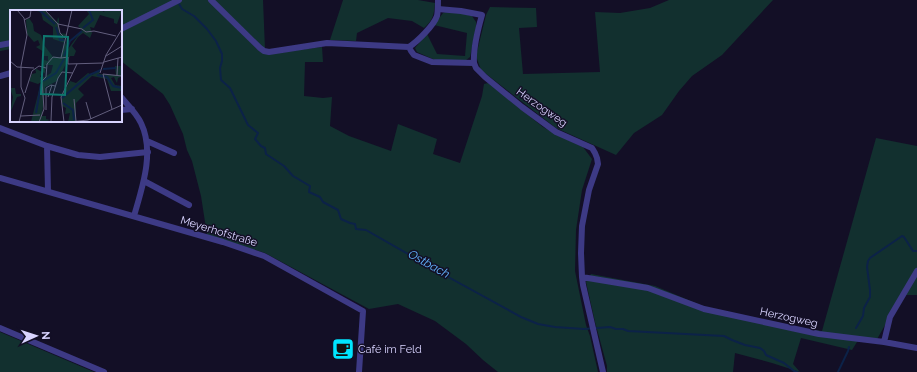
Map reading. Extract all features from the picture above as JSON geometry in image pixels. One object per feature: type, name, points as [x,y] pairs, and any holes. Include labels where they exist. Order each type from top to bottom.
[{"type":"street","points":[[122,29],[179,0]]},
{"type":"street","points":[[211,0],[260,48],[264,51],[270,52],[327,43],[409,47],[414,44],[432,24],[437,16],[438,0]]},
{"type":"street","points":[[409,47],[414,55],[432,62],[474,63],[473,56],[482,15],[438,9]]},
{"type":"street","points":[[0,45],[10,43]]},
{"type":"street","name":"Herzogweg","points":[[474,63],[476,68],[485,77],[522,107],[556,132],[592,148],[595,153],[598,164],[589,190],[582,226],[582,277],[648,288],[704,309],[812,333],[884,342],[917,348]]},
{"type":"street","points":[[0,76],[10,74]]},
{"type":"street","points":[[122,97],[141,123],[147,141],[148,152],[144,181],[134,216]]},
{"type":"street","points":[[122,110],[132,109]]},
{"type":"street","points":[[0,128],[47,146],[78,155],[100,157],[148,152]]},
{"type":"street","points":[[147,141],[174,153]]},
{"type":"street","points":[[47,146],[48,191]]},
{"type":"street","name":"Meyerhofstraße","points":[[0,178],[223,242],[264,256],[364,311],[359,372]]},
{"type":"street","points":[[144,181],[189,205]]},
{"type":"street","points":[[884,342],[890,317],[917,271]]},
{"type":"street","points":[[582,277],[603,372]]},
{"type":"street","points":[[0,328],[104,372]]},
{"type":"green space","points":[[0,0],[208,0],[259,51],[266,54],[322,47],[323,62],[305,62],[304,96],[323,98],[332,97],[330,126],[349,136],[391,151],[398,124],[437,139],[433,154],[460,163],[482,96],[484,84],[488,83],[543,127],[583,147],[592,159],[582,190],[576,230],[575,271],[586,325],[598,372],[498,372],[466,344],[435,321],[398,304],[369,309],[265,253],[207,235],[201,196],[192,161],[187,150],[183,134],[170,105],[163,94],[122,62],[122,10],[10,10],[10,49],[0,51]]},
{"type":"green space","points":[[214,0],[263,0],[265,49]]},
{"type":"green space","points":[[343,0],[418,0],[435,3],[432,17],[424,28],[412,21],[388,18],[357,33],[356,41],[330,40]]},
{"type":"green space","points":[[669,0],[773,0],[722,55],[692,76],[662,115],[634,133],[616,155],[556,128],[481,70],[476,56],[486,15],[490,7],[536,8],[537,27],[519,28],[523,74],[600,72],[595,12],[620,13],[650,8]]},
{"type":"green space","points":[[446,12],[472,16],[476,22],[470,57],[465,61],[435,60],[417,52],[415,48],[427,34],[437,54],[465,56],[467,33],[434,25],[443,13]]},
{"type":"green space","points":[[876,138],[917,146],[917,295],[902,295],[876,341],[857,342],[852,350],[801,338],[793,364],[800,372],[735,353],[733,372],[607,372],[607,366],[586,282],[591,274],[655,286],[705,307],[822,331]]},
{"type":"green space","points":[[0,332],[94,372],[0,372]]},
{"type":"waterway","name":"Ostbach","points":[[178,2],[182,9],[194,16],[216,41],[222,54],[220,68],[221,80],[230,88],[248,125],[258,133],[255,139],[265,148],[266,154],[284,166],[293,176],[310,186],[309,192],[320,197],[323,202],[338,210],[341,219],[355,224],[356,229],[366,230],[521,317],[538,324],[584,329],[610,327],[628,331],[724,336],[745,345],[760,348],[766,355],[784,363],[797,372]]},
{"type":"waterway","points":[[856,328],[863,316],[864,308],[870,297],[867,267],[870,258],[902,236],[913,251],[917,251]]},
{"type":"waterway","points":[[838,372],[849,347]]},
{"type":"place","name":"Café im Feld","points":[[343,349]]}]
